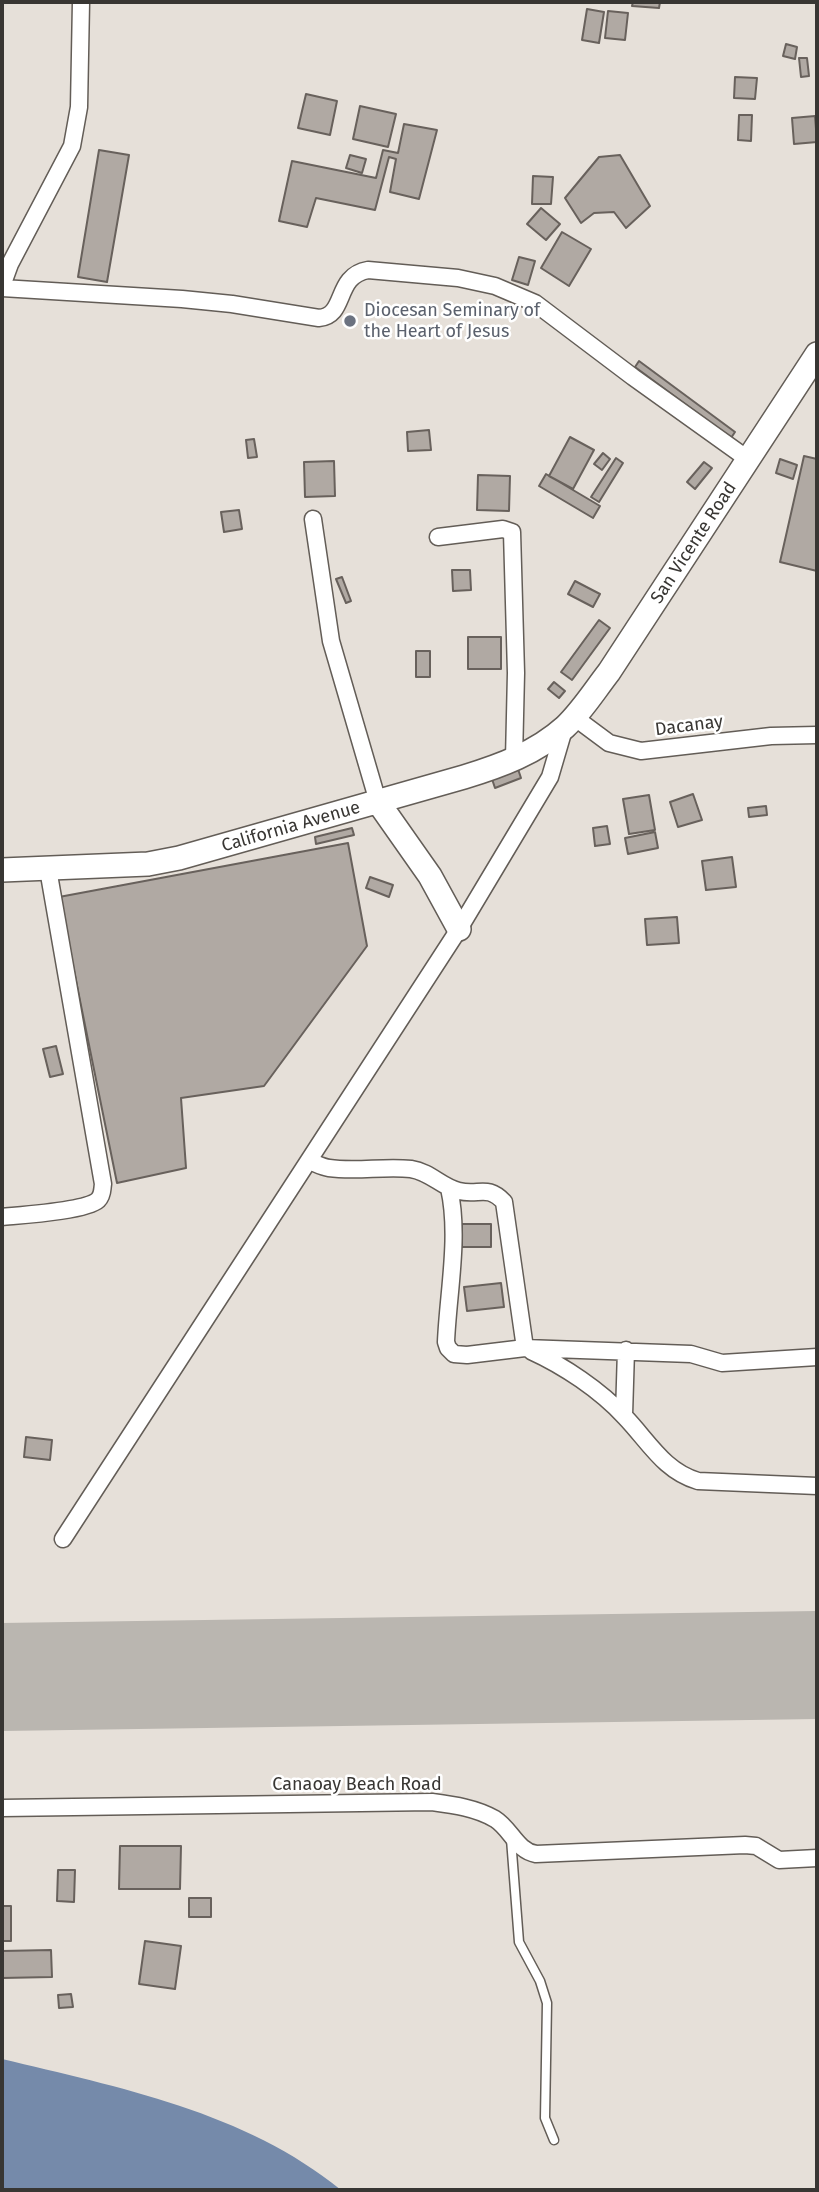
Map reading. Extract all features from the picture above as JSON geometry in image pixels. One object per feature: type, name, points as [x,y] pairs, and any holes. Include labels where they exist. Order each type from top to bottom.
[{"type":"street","points":[[81,2],[79,107],[72,146],[10,264],[2,287],[182,299],[325,318],[332,313],[349,277],[357,272],[368,270],[458,278],[495,286],[535,303],[748,460]]},
{"type":"street","name":"San Vicente Road","points":[[570,722],[609,672],[817,354]]},
{"type":"street","points":[[313,519],[331,641],[377,802],[430,876],[459,929]]},
{"type":"street","points":[[438,537],[503,529],[512,532],[516,673],[514,759]]},
{"type":"street","points":[[63,1539],[459,929],[550,777],[570,722]]},
{"type":"street","name":"Dacanay","points":[[570,722],[610,743],[641,751],[771,736],[817,735]]},
{"type":"street","name":"California Avenue","points":[[2,870],[148,864],[229,845],[464,778],[514,759],[543,744],[570,722]]},
{"type":"street","points":[[2,1217],[84,1207],[97,1201],[102,1195],[103,1184],[48,869]]},
{"type":"street","points":[[309,1161],[329,1168],[413,1170],[429,1174],[449,1188],[464,1192],[487,1190],[497,1194],[504,1202],[525,1348]]},
{"type":"street","points":[[449,1188],[453,1204],[451,1287],[446,1342],[454,1354],[525,1348],[626,1350],[691,1353],[722,1363],[817,1357]]},
{"type":"street","points":[[525,1348],[562,1368],[624,1415],[668,1466],[683,1476],[698,1481],[817,1486]]},
{"type":"street","points":[[624,1415],[626,1350]]},
{"type":"street","name":"Canaoay Beach Road","points":[[2,1808],[432,1802],[478,1811],[497,1820],[526,1850],[536,1854],[745,1845],[756,1846],[779,1860],[817,1858]]},
{"type":"lane","points":[[511,1833],[519,1942],[540,1981],[547,2003],[545,2118],[554,2140]]},
{"type":"water","points":[[2,2059],[135,2092],[223,2122],[304,2163],[341,2190],[2,2190]]},
{"type":"building","points":[[633,2],[660,2],[659,8],[632,6]]},
{"type":"building","points":[[587,9],[604,12],[599,43],[582,40]]},
{"type":"building","points":[[608,11],[628,13],[625,40],[605,38]]},
{"type":"building","points":[[786,44],[797,47],[795,59],[783,56]]},
{"type":"building","points":[[799,58],[807,58],[809,76],[801,77]]},
{"type":"building","points":[[735,77],[757,78],[755,99],[734,98]]},
{"type":"building","points":[[306,94],[337,101],[330,135],[298,128]]},
{"type":"building","points":[[360,106],[396,114],[388,147],[353,139]]},
{"type":"building","points":[[739,115],[752,115],[751,141],[738,140]]},
{"type":"building","points":[[815,116],[817,142],[794,144],[792,118]]},
{"type":"building","points":[[404,124],[437,130],[419,199],[390,192],[396,159],[389,157],[375,210],[316,198],[307,227],[279,221],[292,161],[376,178],[383,150],[398,153]]},
{"type":"building","points":[[99,150],[129,155],[107,282],[78,277]]},
{"type":"building","points":[[350,155],[366,159],[362,173],[346,168]]},
{"type":"building","points":[[620,155],[650,206],[626,228],[614,212],[594,213],[581,223],[565,198],[599,157]]},
{"type":"building","points":[[533,176],[553,177],[551,204],[532,204]]},
{"type":"building","points":[[541,208],[560,224],[546,240],[527,224]]},
{"type":"building","points":[[562,232],[591,249],[569,286],[541,268]]},
{"type":"building","points":[[519,257],[535,261],[528,285],[512,280]]},
{"type":"building","points":[[639,361],[735,432],[731,438],[635,367]]},
{"type":"building","points":[[429,430],[431,450],[408,451],[407,432]]},
{"type":"building","points":[[570,437],[594,450],[573,489],[549,476]]},
{"type":"building","points":[[254,439],[257,457],[248,458],[246,440]]},
{"type":"building","points":[[603,453],[610,459],[602,470],[594,464]]},
{"type":"building","points":[[804,456],[817,459],[817,571],[780,562]]},
{"type":"building","points":[[616,458],[623,463],[599,502],[591,497]]},
{"type":"building","points":[[780,459],[797,465],[793,479],[776,473]]},
{"type":"building","points":[[334,461],[335,496],[305,497],[304,462]]},
{"type":"building","points":[[704,462],[712,468],[695,489],[687,482]]},
{"type":"building","points":[[546,474],[600,506],[593,518],[539,486]]},
{"type":"building","points":[[478,475],[510,476],[509,511],[477,510]]},
{"type":"building","points":[[239,510],[242,529],[224,532],[221,512]]},
{"type":"building","points":[[452,570],[470,570],[471,590],[453,591]]},
{"type":"building","points":[[342,577],[351,601],[346,603],[336,579]]},
{"type":"building","points":[[575,581],[600,594],[593,607],[568,594]]},
{"type":"building","points":[[599,620],[610,628],[572,680],[561,672]]},
{"type":"building","points":[[468,637],[501,637],[501,669],[468,669]]},
{"type":"building","points":[[416,651],[430,651],[430,677],[416,677]]},
{"type":"building","points":[[554,682],[565,691],[559,698],[548,689]]},
{"type":"building","points":[[517,766],[521,778],[495,788],[491,776]]},
{"type":"building","points":[[693,794],[702,820],[678,827],[670,802]]},
{"type":"building","points":[[649,795],[655,830],[629,834],[623,799]]},
{"type":"building","points":[[766,806],[767,815],[749,817],[748,808]]},
{"type":"building","points":[[607,826],[610,844],[595,846],[593,828]]},
{"type":"building","points":[[352,828],[354,835],[316,844],[315,837]]},
{"type":"building","points":[[655,832],[658,848],[628,854],[625,838]]},
{"type":"building","points":[[348,843],[367,946],[264,1086],[181,1098],[186,1168],[117,1183],[59,897]]},
{"type":"building","points":[[732,857],[736,887],[706,890],[702,861]]},
{"type":"building","points":[[370,877],[393,885],[389,897],[366,888]]},
{"type":"building","points":[[677,917],[679,943],[647,945],[645,919]]},
{"type":"building","points":[[56,1046],[63,1074],[50,1077],[43,1049]]},
{"type":"building","points":[[462,1224],[491,1224],[491,1247],[462,1247]]},
{"type":"building","points":[[501,1283],[504,1307],[467,1311],[464,1287]]},
{"type":"building","points":[[26,1437],[52,1440],[50,1460],[24,1457]]},
{"type":"building","points":[[120,1846],[181,1846],[180,1889],[119,1889]]},
{"type":"building","points":[[58,1870],[75,1870],[74,1902],[57,1901]]},
{"type":"building","points":[[189,1898],[211,1898],[211,1917],[189,1917]]},
{"type":"building","points":[[2,1906],[11,1906],[11,1941],[2,1941]]},
{"type":"building","points":[[145,1941],[181,1946],[175,1989],[139,1984]]},
{"type":"building","points":[[51,1950],[52,1977],[2,1978],[2,1951]]},
{"type":"building","points":[[71,1994],[73,2007],[59,2008],[58,1995]]},
{"type":"runway","points":[[2,1677],[817,1665]]},
{"type":"place","name":"Diocesan Seminary of the Heart of Jesus","points":[[350,321]]}]
